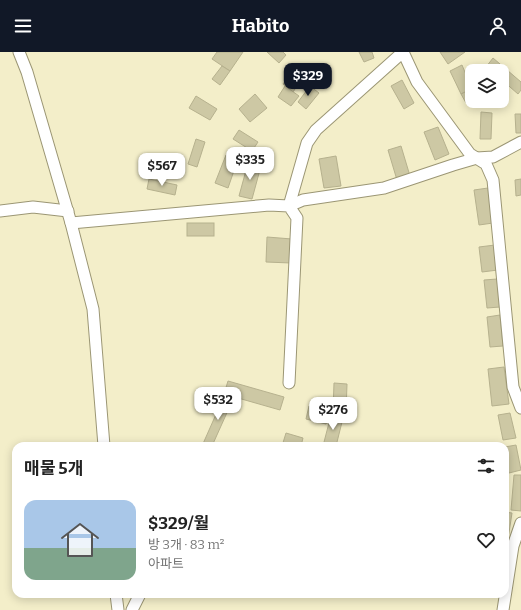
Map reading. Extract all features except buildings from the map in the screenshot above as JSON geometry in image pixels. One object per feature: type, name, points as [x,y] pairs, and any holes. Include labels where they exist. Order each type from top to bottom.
[{"type":"street","points":[[19,52],[28,72],[68,211],[93,310],[104,442]]},
{"type":"street","points":[[289,383],[297,218],[289,206],[307,144],[316,130],[403,52],[417,82],[470,154],[486,164],[493,180],[513,387],[521,408]]},
{"type":"street","points":[[71,223],[270,205],[289,206],[302,200],[384,188],[477,158],[493,157],[521,142]]},
{"type":"street","points":[[0,212],[33,207],[68,211]]},
{"type":"street","points":[[509,572],[513,546],[521,523]]},
{"type":"street","points":[[116,598],[118,610]]},
{"type":"street","points":[[132,610],[138,598]]},
{"type":"street","points":[[503,610],[505,598]]}]
